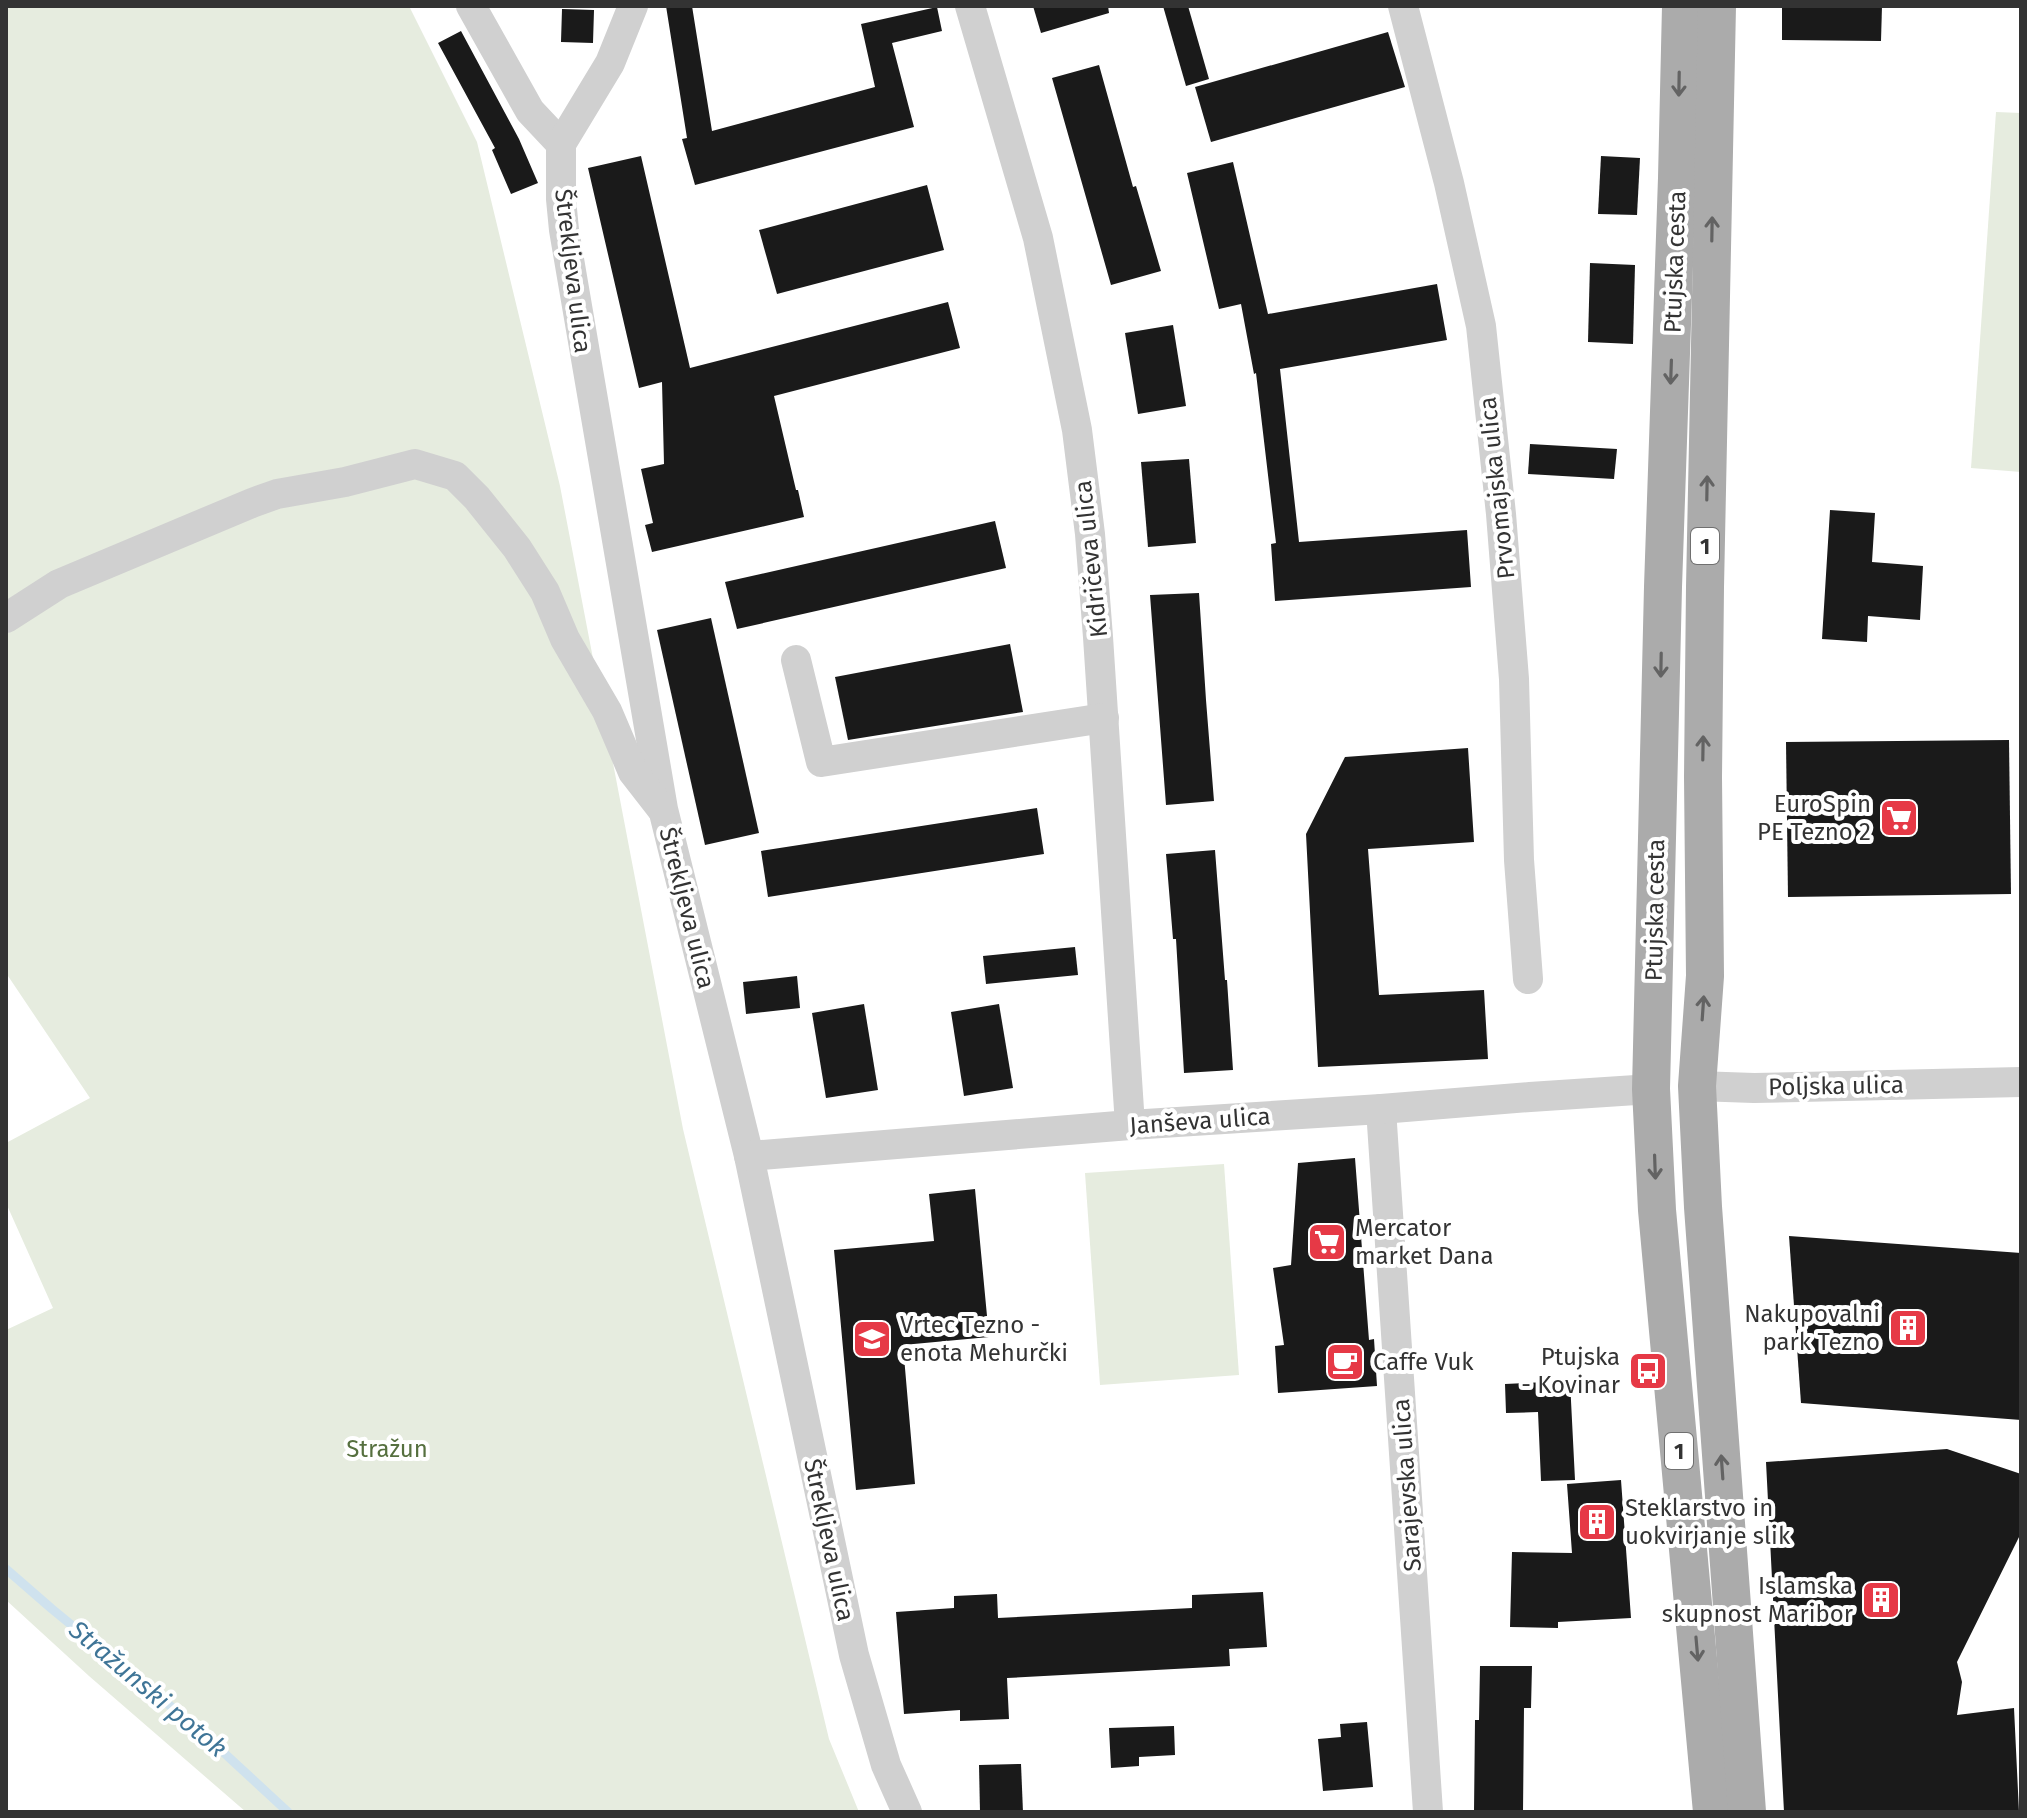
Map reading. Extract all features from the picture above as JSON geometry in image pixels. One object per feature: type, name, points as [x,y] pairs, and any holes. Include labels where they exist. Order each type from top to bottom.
[{"type":"main road","name":"Ptujska cesta","points":[[1681,6],[1651,1089],[1657,1210],[1712,1812]]},
{"type":"main road","name":"Ptujska cesta","points":[[1717,6],[1704,603],[1705,976],[1697,1086],[1747,1812]]},
{"type":"main road","name":"Poljska ulica","points":[[1651,1089],[1697,1086]]},
{"type":"street","points":[[471,6],[530,111],[561,144],[610,63],[633,6]]},
{"type":"street","name":"Kidričeva ulica","points":[[970,6],[1038,238],[1077,430],[1090,534],[1130,1125]]},
{"type":"street","name":"Prvomajska ulica","points":[[1403,6],[1449,183],[1481,326],[1501,514],[1514,679],[1519,860],[1528,979]]},
{"type":"street","name":"Štrekljeva ulica","points":[[561,144],[564,230],[663,809],[749,1156],[854,1655],[886,1765],[907,1812]]},
{"type":"street","points":[[6,618],[59,584],[252,503],[277,494],[345,482],[415,464],[455,476],[517,548],[545,592],[565,639],[607,711],[633,772],[663,809]]},
{"type":"street","points":[[796,660],[821,762],[1104,718]]},
{"type":"street","name":"Poljska ulica","points":[[1697,1086],[1754,1088],[2021,1082]]},
{"type":"street","name":"Janševa ulica","points":[[749,1156],[1130,1125],[1651,1089]]},
{"type":"street","name":"Sarajevska ulica","points":[[1381,1109],[1428,1812]]},
{"type":"green space","name":"Stražun","points":[[6,6],[409,6],[477,142],[560,486],[683,1129],[829,1739],[859,1812],[246,1812],[6,1600],[6,1330],[53,1308],[6,1203],[6,1143],[90,1098],[6,973]]},
{"type":"green space","points":[[1996,112],[2021,113],[2021,472],[1971,468]]},
{"type":"green space","points":[[1224,1164],[1239,1375],[1100,1385],[1085,1173]]},
{"type":"building","points":[[666,6],[692,6],[712,131],[875,87],[861,24],[937,7],[942,31],[892,43],[914,127],[695,185],[682,139],[687,138]]},
{"type":"building","points":[[1033,6],[1108,6],[1109,13],[1041,33]]},
{"type":"building","points":[[1163,6],[1188,6],[1209,79],[1186,86]]},
{"type":"building","points":[[1782,6],[1882,6],[1881,41],[1782,40]]},
{"type":"building","points":[[562,9],[594,10],[593,43],[561,42]]},
{"type":"building","points":[[461,31],[519,139],[538,183],[511,194],[492,150],[495,148],[438,43]]},
{"type":"building","points":[[1388,32],[1405,87],[1211,142],[1195,87]]},
{"type":"building","points":[[1099,65],[1133,187],[1136,186],[1161,271],[1111,285],[1052,78]]},
{"type":"building","points":[[641,156],[690,368],[948,302],[960,348],[774,396],[804,517],[652,552],[645,525],[653,523],[641,469],[664,464],[662,382],[639,388],[588,168]]},
{"type":"building","points":[[1601,156],[1640,158],[1637,215],[1598,214]]},
{"type":"building","points":[[1233,162],[1268,314],[1437,284],[1447,340],[1280,369],[1299,542],[1467,530],[1471,587],[1275,601],[1271,544],[1276,543],[1256,373],[1241,304],[1219,309],[1187,173]]},
{"type":"building","points":[[927,185],[944,250],[777,294],[759,230]]},
{"type":"building","points":[[1590,263],[1635,265],[1633,344],[1588,342]]},
{"type":"building","points":[[1173,325],[1186,406],[1138,414],[1125,333]]},
{"type":"building","points":[[1530,444],[1617,449],[1614,479],[1528,474]]},
{"type":"building","points":[[1189,459],[1196,543],[1148,547],[1141,462]]},
{"type":"building","points":[[1830,510],[1875,513],[1872,562],[1923,566],[1920,620],[1868,616],[1867,642],[1822,639]]},
{"type":"building","points":[[995,521],[1006,568],[737,629],[725,582]]},
{"type":"building","points":[[1199,593],[1214,801],[1166,805],[1150,595]]},
{"type":"building","points":[[711,618],[759,833],[705,845],[657,630]]},
{"type":"building","points":[[1010,644],[1023,712],[848,740],[835,677]]},
{"type":"building","name":"EuroSpin PE Tezno 2","points":[[2009,740],[2011,894],[1788,897],[1786,742]]},
{"type":"building","points":[[1468,748],[1474,842],[1368,849],[1379,995],[1484,990],[1488,1059],[1318,1067],[1306,834],[1345,757]]},
{"type":"building","points":[[1037,808],[1044,854],[768,897],[761,851]]},
{"type":"building","points":[[1215,850],[1233,1070],[1184,1073],[1176,939],[1173,939],[1166,854]]},
{"type":"building","points":[[1075,947],[1078,975],[986,984],[983,956]]},
{"type":"building","points":[[797,976],[800,1008],[746,1014],[743,982]]},
{"type":"building","points":[[864,1004],[878,1090],[826,1098],[812,1013]]},
{"type":"building","points":[[999,1004],[1013,1088],[964,1096],[951,1012]]},
{"type":"building","name":"Mercator market Dana","points":[[1355,1158],[1369,1340],[1374,1339],[1377,1386],[1278,1393],[1275,1346],[1284,1345],[1273,1268],[1291,1265],[1298,1163]]},
{"type":"building","name":"Vrtec Tezno - enota Mehurčki","points":[[975,1189],[989,1337],[903,1345],[915,1484],[856,1490],[834,1250],[934,1241],[929,1194]]},
{"type":"building","name":"Nakupovalni park Tezno","points":[[1789,1236],[2021,1253],[2021,1420],[1801,1403]]},
{"type":"building","points":[[1570,1381],[1575,1480],[1541,1481],[1538,1412],[1506,1413],[1505,1384]]},
{"type":"building","name":"Islamska skupnost Maribor","points":[[1947,1449],[2021,1474],[2021,1533],[1957,1662],[1962,1682],[1957,1715],[2014,1708],[2019,1812],[1784,1812],[1766,1462]]},
{"type":"building","points":[[1621,1480],[1631,1618],[1558,1622],[1558,1628],[1510,1627],[1512,1552],[1572,1553],[1567,1484]]},
{"type":"building","points":[[1263,1592],[1267,1647],[1229,1649],[1230,1666],[1007,1678],[1009,1719],[960,1721],[960,1710],[904,1714],[896,1612],[954,1608],[954,1596],[997,1594],[998,1618],[1192,1608],[1192,1595]]},
{"type":"building","points":[[1480,1666],[1532,1666],[1531,1708],[1524,1708],[1523,1812],[1474,1812],[1475,1720],[1479,1720]]},
{"type":"building","points":[[1367,1722],[1373,1787],[1323,1791],[1318,1739],[1341,1737],[1340,1724]]},
{"type":"building","points":[[1174,1726],[1175,1755],[1139,1757],[1139,1766],[1111,1768],[1109,1728]]},
{"type":"building","points":[[1021,1764],[1023,1812],[980,1812],[979,1765]]},
{"type":"waterway","name":"Stražunski potok","points":[[6,1569],[196,1727],[288,1812]]},
{"type":"place","name":"EuroSpin PE Tezno 2","points":[[1899,818]]},
{"type":"place","name":"Mercator market Dana","points":[[1327,1242]]},
{"type":"place","name":"Nakupovalni park Tezno","points":[[1908,1328]]},
{"type":"place","name":"Vrtec Tezno - enota Mehurčki","points":[[872,1339]]},
{"type":"place","name":"Caffe Vuk","points":[[1345,1362]]},
{"type":"place","name":"Ptujska - Kovinar","points":[[1648,1371]]},
{"type":"place","name":"Steklarstvo in uokvirjanje slik","points":[[1597,1522]]},
{"type":"place","name":"Islamska skupnost Maribor","points":[[1881,1600]]}]
